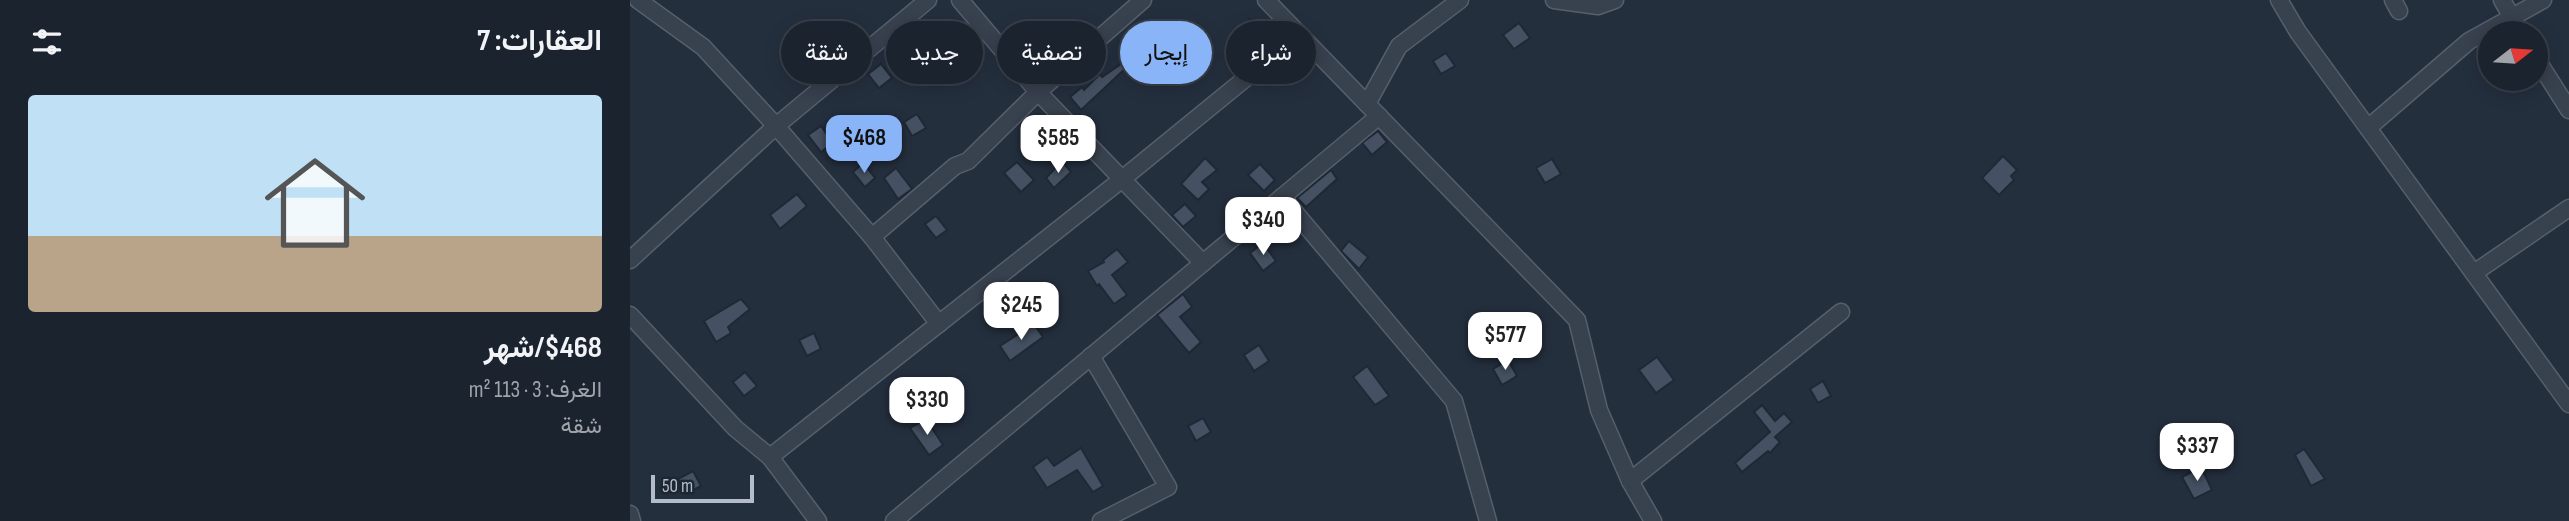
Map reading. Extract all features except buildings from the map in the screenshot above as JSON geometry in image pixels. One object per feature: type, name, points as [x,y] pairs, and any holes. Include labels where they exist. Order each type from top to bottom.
[{"type":"street","points":[[638,0],[703,47],[872,237],[939,324]]},
{"type":"street","points":[[630,260],[776,126],[928,0]]},
{"type":"street","points":[[960,0],[1038,92],[1203,263]]},
{"type":"street","points":[[872,237],[954,166],[968,161],[1038,92],[1143,0]]},
{"type":"street","points":[[1266,0],[1286,21]]},
{"type":"street","points":[[1367,104],[1399,46],[1460,0]]},
{"type":"street","points":[[1554,0],[1598,6],[1615,0]]},
{"type":"street","points":[[2279,0],[2298,32],[2568,400]]},
{"type":"street","points":[[2502,0],[2514,21]]},
{"type":"street","points":[[2368,128],[2469,41],[2543,0]]},
{"type":"street","points":[[1316,52],[1577,320],[1600,410],[1630,481],[1653,521]]},
{"type":"street","points":[[2548,77],[2569,109]]},
{"type":"street","points":[[769,457],[1239,84]]},
{"type":"street","points":[[894,521],[1379,116]]},
{"type":"street","points":[[1282,197],[1454,401],[1488,521]]},
{"type":"street","points":[[2474,273],[2569,208]]},
{"type":"street","points":[[1630,481],[1841,312]]},
{"type":"street","points":[[630,315],[735,428],[769,457],[818,521]]},
{"type":"street","points":[[1091,356],[1168,487],[1101,521]]},
{"type":"street","points":[[630,514],[632,521]]}]
